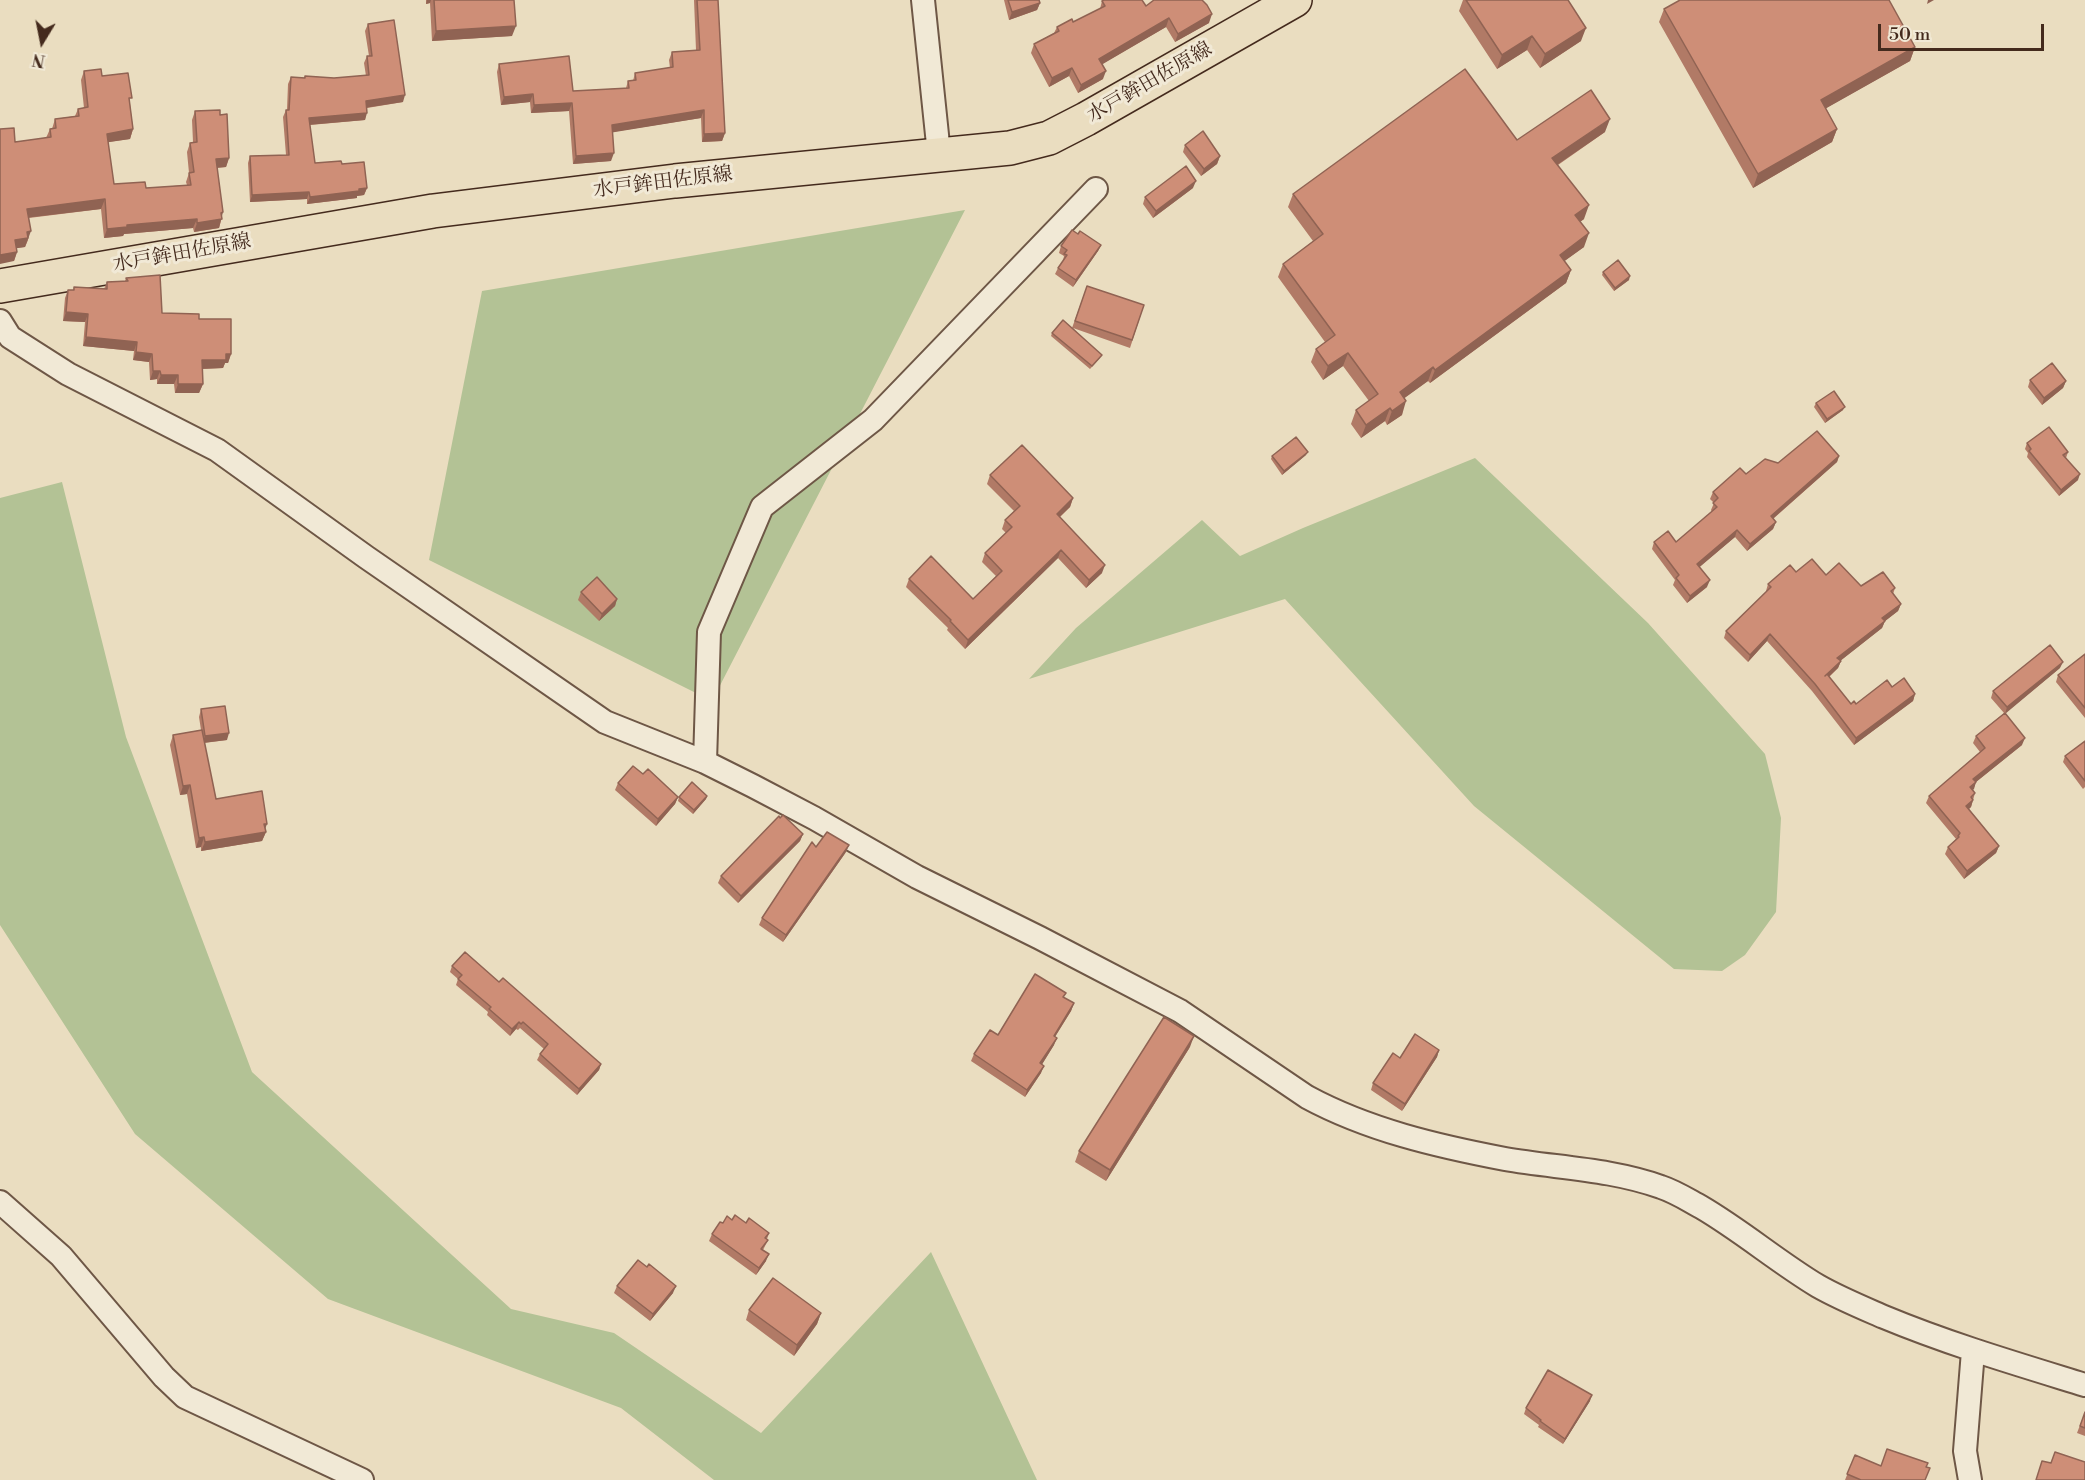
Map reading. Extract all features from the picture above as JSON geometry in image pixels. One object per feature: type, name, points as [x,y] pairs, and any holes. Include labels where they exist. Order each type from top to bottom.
[{"type":"main road","name":"水戸鉾田佐原線","points":[[0,286],[433,212],[675,181],[1010,148],[1048,138],[1086,119],[1294,0]]},
{"type":"street","points":[[923,0],[939,154]]},
{"type":"street","points":[[705,762],[709,632],[762,507],[873,420],[1096,189]]},
{"type":"street","points":[[0,321],[10,337],[68,374],[217,450],[605,722],[705,762],[814,818],[917,877],[1180,1011],[1327,1107],[1380,1128],[1439,1144],[1506,1159],[1595,1170],[1668,1189],[1722,1220],[1827,1291],[1925,1334],[2085,1385]]},
{"type":"street","points":[[0,1202],[61,1257],[164,1377],[185,1397],[362,1480]]},
{"type":"street","points":[[1970,1480],[1965,1451],[1973,1351]]},
{"type":"green space","points":[[965,210],[712,701],[429,560],[482,291]]},
{"type":"green space","points":[[1475,458],[1648,623],[1765,754],[1781,818],[1776,912],[1745,955],[1722,971],[1674,969],[1474,806],[1285,599],[1029,679],[1076,628],[1202,520],[1240,556]]},
{"type":"green space","points":[[62,482],[126,737],[252,1072],[511,1309],[614,1333],[761,1433],[931,1252],[1037,1480],[714,1480],[621,1408],[328,1299],[135,1134],[0,925],[0,498]]},
{"type":"building","points":[[434,0],[514,0],[516,26],[436,31]]},
{"type":"building","points":[[697,0],[718,0],[725,133],[704,134],[704,110],[612,125],[614,153],[576,156],[572,103],[534,105],[533,94],[504,97],[499,64],[569,56],[573,91],[629,88],[628,81],[636,80],[635,73],[673,67],[672,52],[700,50]]},
{"type":"building","points":[[1008,0],[1039,0],[1040,3],[1012,12]]},
{"type":"building","points":[[1142,0],[1146,6],[1154,0],[1202,0],[1212,14],[1178,34],[1169,18],[1099,59],[1106,71],[1081,85],[1072,68],[1052,78],[1034,44],[1059,31],[1057,27],[1072,19],[1073,22],[1105,6],[1102,1]]},
{"type":"building","points":[[1466,0],[1568,0],[1586,28],[1545,54],[1532,36],[1502,55]]},
{"type":"building","points":[[1680,0],[1889,0],[1915,47],[1821,100],[1837,129],[1758,174],[1664,9]]},
{"type":"building","points":[[394,20],[405,95],[366,101],[367,113],[309,118],[315,163],[364,162],[367,188],[310,197],[309,192],[252,195],[250,156],[289,155],[286,110],[289,110],[291,77],[334,78],[369,75],[367,56],[372,56],[368,24]]},
{"type":"building","points":[[101,69],[102,76],[128,73],[132,98],[129,98],[133,129],[107,134],[114,184],[145,182],[146,188],[191,185],[189,173],[194,172],[190,143],[197,142],[195,111],[220,110],[220,115],[227,114],[229,158],[216,159],[222,219],[197,223],[197,219],[127,225],[127,227],[107,229],[105,199],[27,209],[31,231],[27,232],[28,238],[15,240],[17,252],[0,255],[0,129],[14,128],[15,142],[51,137],[50,129],[56,128],[55,119],[79,116],[78,109],[88,107],[84,71]]},
{"type":"building","points":[[1465,69],[1517,140],[1591,90],[1610,119],[1552,158],[1589,205],[1575,215],[1589,233],[1560,255],[1571,270],[1435,370],[1433,367],[1400,392],[1406,401],[1392,411],[1390,408],[1366,425],[1356,410],[1378,394],[1348,353],[1328,366],[1316,349],[1335,335],[1283,264],[1323,234],[1293,194]]},
{"type":"building","points":[[1203,131],[1220,156],[1204,169],[1185,145]]},
{"type":"building","points":[[1186,166],[1196,181],[1156,211],[1145,197]]},
{"type":"building","points":[[1072,230],[1078,234],[1080,231],[1101,245],[1076,280],[1058,268],[1067,255],[1064,254],[1067,250],[1061,246]]},
{"type":"building","points":[[1618,260],[1630,276],[1615,288],[1603,272]]},
{"type":"building","points":[[160,275],[162,313],[199,314],[199,319],[231,319],[231,354],[226,354],[226,360],[202,360],[203,384],[178,384],[178,375],[161,375],[160,371],[153,371],[152,354],[136,352],[137,342],[86,337],[88,314],[66,312],[68,290],[74,290],[74,287],[107,289],[107,282]]},
{"type":"building","points":[[1087,286],[1144,305],[1132,340],[1075,321]]},
{"type":"building","points":[[1063,320],[1102,355],[1092,366],[1052,333]]},
{"type":"building","points":[[2052,363],[2066,381],[2044,398],[2030,380]]},
{"type":"building","points":[[1834,391],[1845,407],[1827,419],[1816,403]]},
{"type":"building","points":[[2049,427],[2068,452],[2063,455],[2080,474],[2061,490],[2029,451],[2031,449],[2027,443]]},
{"type":"building","points":[[1817,431],[1839,456],[1771,516],[1776,522],[1750,544],[1737,530],[1697,564],[1710,580],[1690,596],[1676,578],[1679,575],[1654,542],[1668,531],[1676,542],[1717,507],[1713,503],[1718,498],[1713,492],[1740,468],[1746,474],[1765,459],[1778,463]]},
{"type":"building","points":[[1296,437],[1308,452],[1284,471],[1272,456]]},
{"type":"building","points":[[1022,445],[1073,498],[1057,514],[1105,565],[1089,580],[1061,550],[968,640],[909,579],[931,556],[973,599],[1002,571],[985,553],[1012,527],[1005,520],[1020,506],[990,475]]},
{"type":"building","points":[[1812,559],[1826,575],[1839,563],[1861,586],[1883,572],[1895,588],[1891,591],[1901,604],[1882,618],[1885,621],[1837,658],[1841,661],[1827,674],[1851,704],[1854,701],[1856,704],[1887,680],[1892,687],[1904,678],[1915,694],[1856,738],[1815,684],[1770,634],[1750,655],[1726,631],[1771,587],[1768,584],[1790,565],[1796,572]]},
{"type":"building","points":[[597,577],[617,599],[602,614],[581,592]]},
{"type":"building","points":[[2050,645],[2063,662],[2007,707],[1993,691]]},
{"type":"building","points":[[2085,654],[2085,708],[2058,675]]},
{"type":"building","points":[[225,706],[229,733],[205,736],[201,709]]},
{"type":"building","points":[[2005,713],[2025,738],[1973,779],[1976,782],[1970,787],[1975,793],[1971,797],[1973,800],[1966,806],[1999,846],[1967,871],[1948,847],[1959,837],[1960,833],[1929,796],[1985,748],[1976,736]]},
{"type":"building","points":[[202,730],[216,799],[262,791],[266,832],[205,842],[204,837],[199,838],[190,785],[183,786],[173,735]]},
{"type":"building","points":[[2085,741],[2085,781],[2065,756]]},
{"type":"building","points":[[633,766],[643,774],[648,769],[678,797],[658,819],[618,783]]},
{"type":"building","points":[[692,782],[707,796],[694,810],[679,797]]},
{"type":"building","points":[[783,815],[803,834],[741,896],[721,876],[779,816],[780,818]]},
{"type":"building","points":[[827,832],[849,845],[786,935],[762,918],[812,842],[816,847]]},
{"type":"building","points":[[465,952],[499,982],[503,978],[601,1064],[579,1089],[540,1054],[548,1044],[523,1022],[521,1024],[519,1022],[512,1029],[489,1009],[491,1007],[458,979],[462,975],[452,966]]},
{"type":"building","points":[[1035,974],[1066,993],[1063,997],[1074,1003],[1054,1036],[1057,1038],[1040,1063],[1044,1066],[1027,1090],[974,1054],[990,1030],[998,1035]]},
{"type":"building","points":[[1164,1017],[1194,1036],[1110,1170],[1079,1151]]},
{"type":"building","points":[[1415,1034],[1439,1050],[1405,1104],[1373,1083],[1393,1053],[1400,1058]]},
{"type":"building","points":[[735,1215],[746,1223],[749,1218],[769,1233],[765,1238],[768,1240],[761,1249],[769,1254],[759,1268],[712,1234],[727,1216],[732,1220]]},
{"type":"building","points":[[638,1260],[647,1267],[649,1264],[676,1286],[653,1314],[617,1286]]},
{"type":"building","points":[[773,1278],[821,1313],[797,1345],[749,1310]]},
{"type":"building","points":[[1548,1370],[1592,1395],[1565,1439],[1526,1408]]},
{"type":"building","points":[[2085,1412],[2085,1428],[2080,1426]]},
{"type":"building","points":[[1887,1449],[1928,1463],[1926,1467],[1930,1468],[1925,1480],[1861,1480],[1847,1474],[1855,1455],[1881,1466]]},
{"type":"building","points":[[2055,1452],[2085,1462],[2085,1480],[2036,1480],[2042,1461],[2051,1463]]}]
